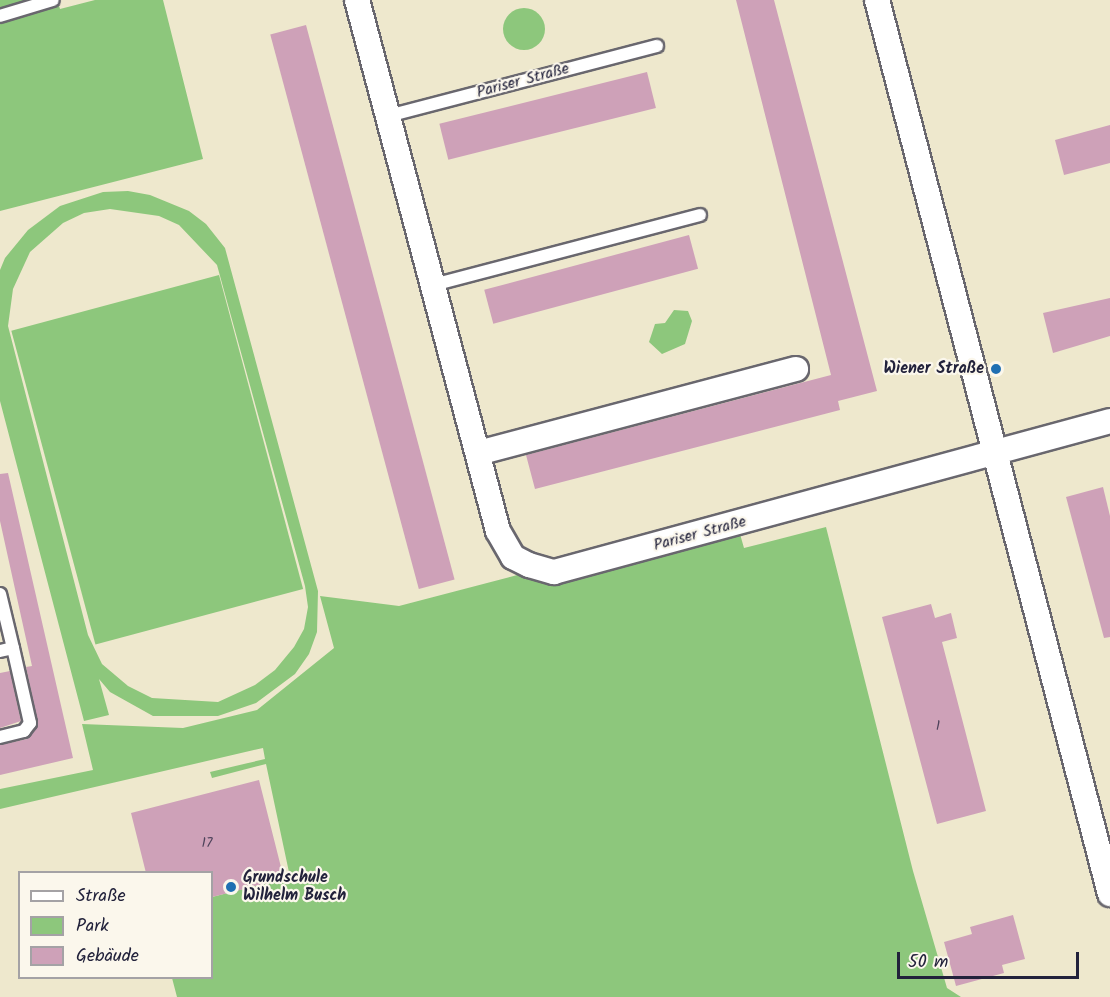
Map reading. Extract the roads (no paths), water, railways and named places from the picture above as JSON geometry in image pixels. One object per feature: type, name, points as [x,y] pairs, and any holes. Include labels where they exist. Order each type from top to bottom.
[{"type":"street","name":"Pariser Straße","points":[[357,0],[498,531],[513,556],[554,572],[1110,421]]},
{"type":"street","points":[[877,0],[1110,894]]},
{"type":"street","points":[[478,453],[796,369]]},
{"type":"lane","points":[[0,16],[53,0]]},
{"type":"lane","name":"Pariser Straße","points":[[388,116],[657,46]]},
{"type":"lane","points":[[433,285],[700,215]]},
{"type":"lane","points":[[0,594],[30,723],[24,731],[0,737]]},
{"type":"lane","points":[[0,651],[13,648]]},
{"type":"place","name":"Wiener Straße","points":[[996,369]]},
{"type":"place","name":"Grundschule Wilhelm Busch","points":[[231,887]]}]
